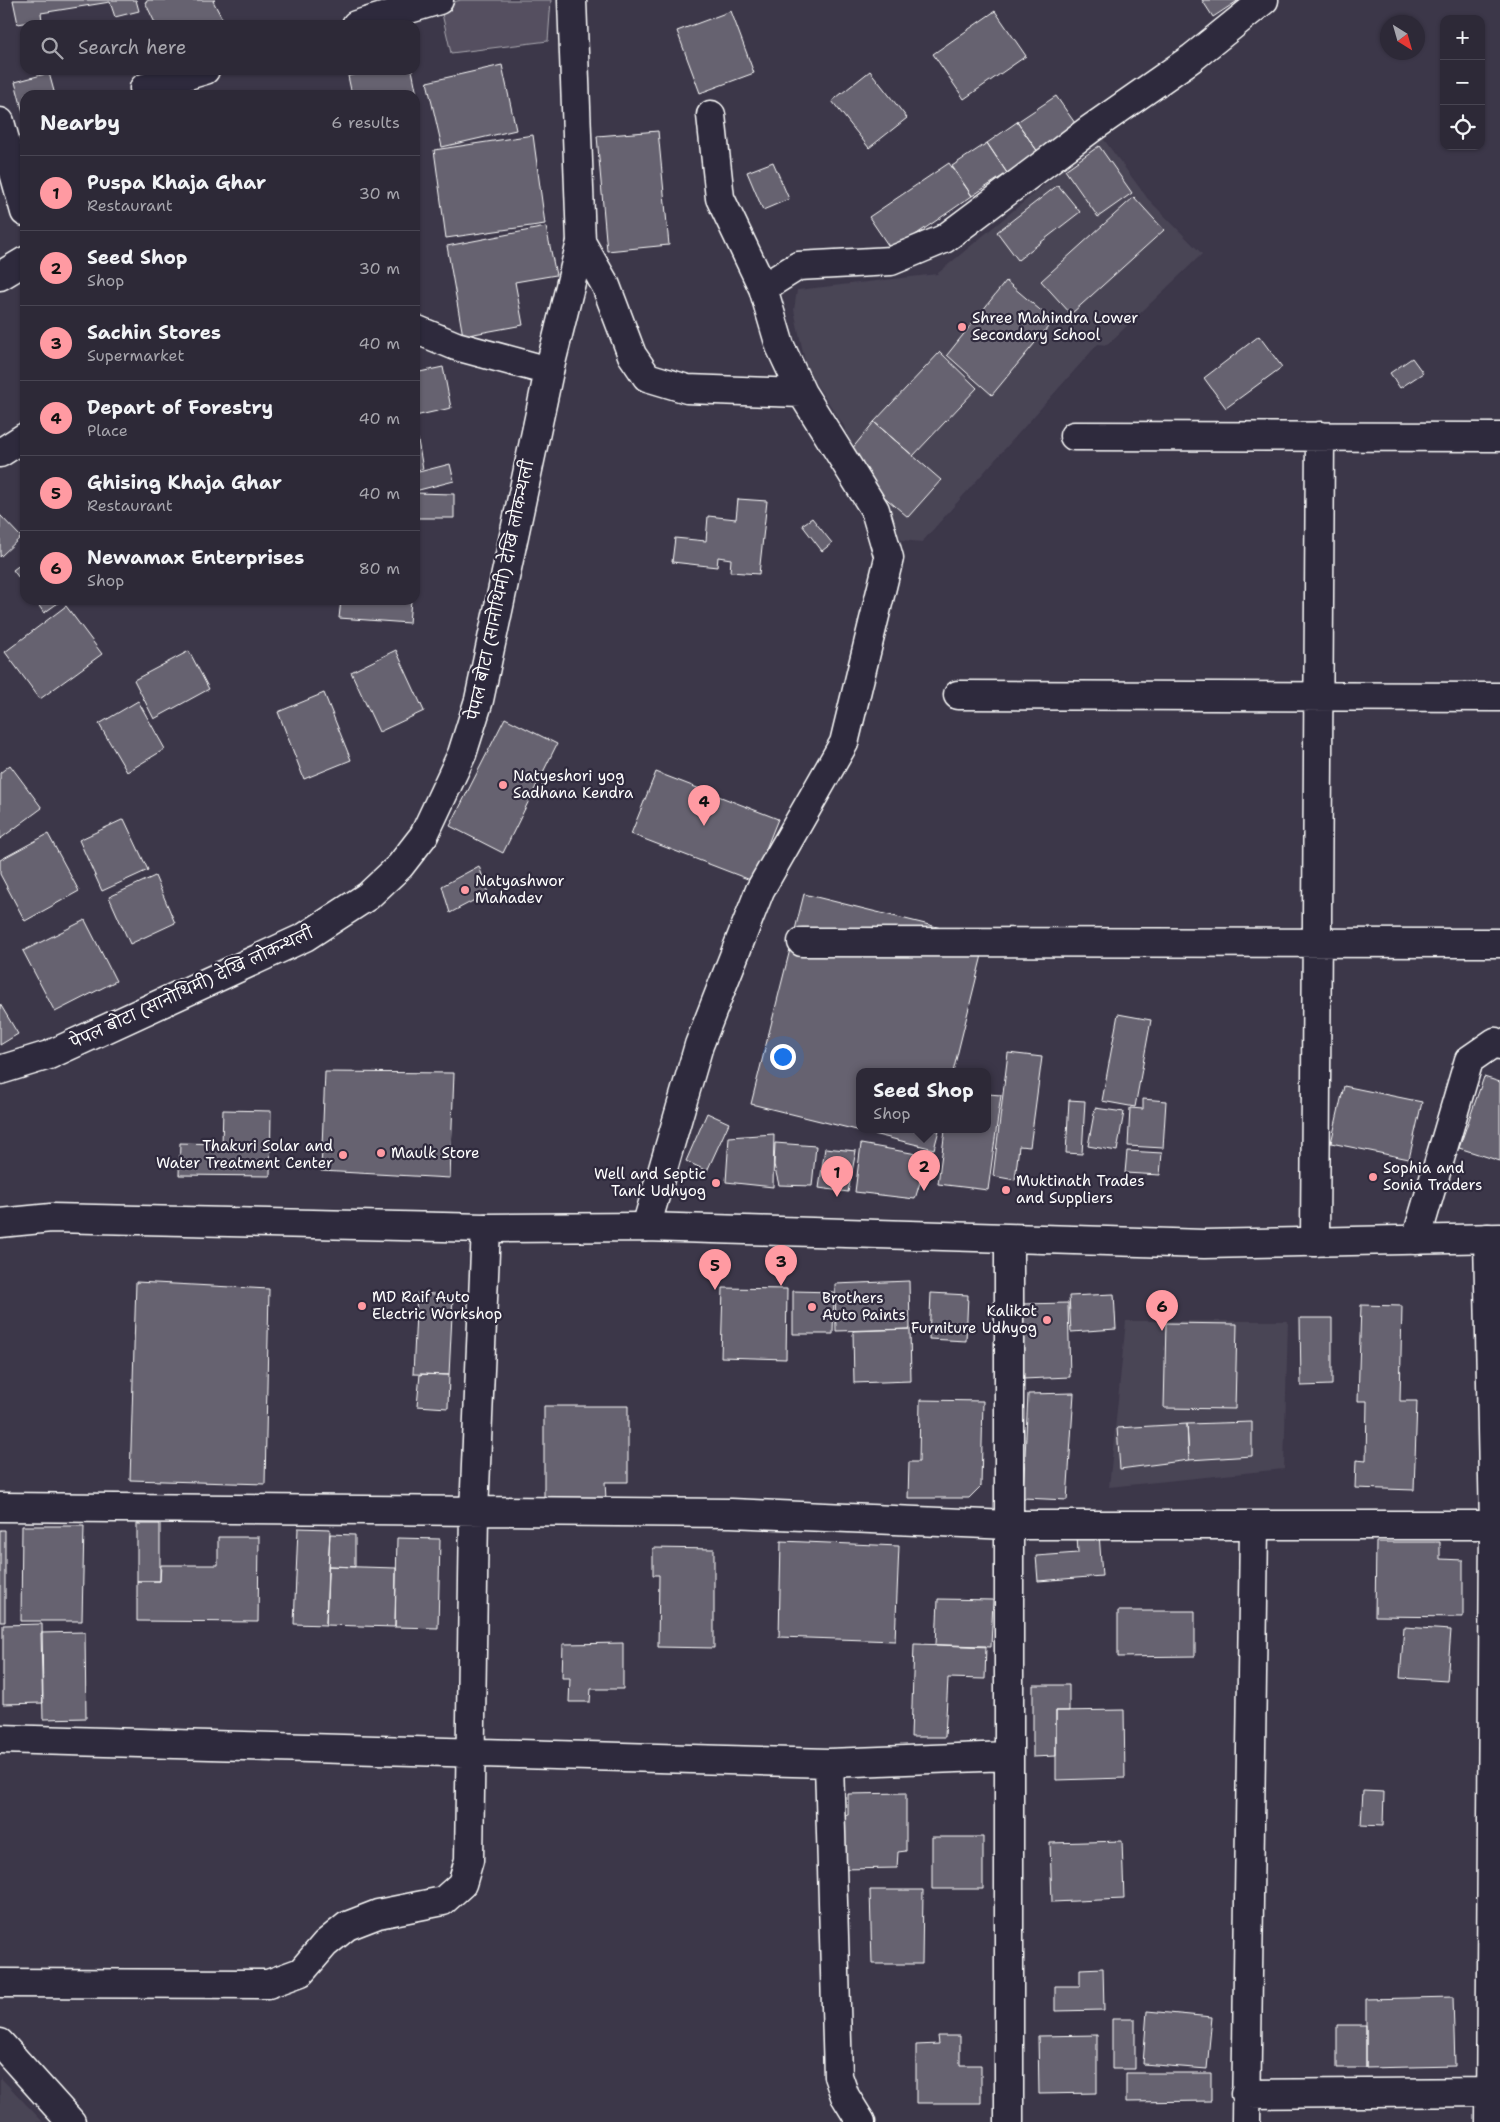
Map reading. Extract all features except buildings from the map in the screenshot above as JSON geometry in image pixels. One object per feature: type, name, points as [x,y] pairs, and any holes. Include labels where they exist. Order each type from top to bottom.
[{"type":"street","points":[[373,20],[440,0]]},
{"type":"street","name":"पेपल बोटा (सानोथिमी) देखि लोकन्थली","points":[[0,1070],[49,1055],[306,938],[368,896],[400,866],[424,836],[462,754],[480,700],[549,371],[581,242],[572,0]]},
{"type":"street","points":[[764,288],[798,266],[891,261],[944,239],[1089,130],[1192,58],[1264,0]]},
{"type":"street","points":[[144,88],[188,75]]},
{"type":"street","points":[[646,1228],[699,1045],[760,890],[844,743],[889,558],[875,510],[802,393],[780,346],[764,288],[720,198],[711,115]]},
{"type":"street","points":[[0,122],[20,194]]},
{"type":"street","points":[[581,242],[606,286],[632,354],[647,378],[687,389],[802,393]]},
{"type":"street","points":[[0,276],[20,264]]},
{"type":"street","points":[[420,331],[456,346],[549,371]]},
{"type":"street","points":[[1074,436],[1500,437]]},
{"type":"street","points":[[1315,1242],[1320,436]]},
{"type":"street","points":[[0,453],[20,440]]},
{"type":"street","points":[[958,694],[1500,697]]},
{"type":"street","points":[[802,942],[1500,944]]},
{"type":"street","points":[[1416,1240],[1469,1060],[1495,1042],[1500,1044]]},
{"type":"street","points":[[0,1223],[51,1218],[486,1228],[646,1228],[1009,1240],[1204,1244],[1494,1238],[1497,1525],[1495,2092],[1490,2122]]},
{"type":"street","points":[[0,1984],[268,1984],[301,1972],[325,1944],[347,1926],[378,1914],[443,1901],[462,1884],[469,1860],[474,1512],[486,1228]]},
{"type":"street","points":[[1009,1240],[1009,2122]]},
{"type":"street","points":[[0,1507],[731,1513],[1009,1525],[1497,1525]]},
{"type":"street","points":[[1246,2122],[1254,1526]]},
{"type":"street","points":[[0,1739],[829,1763],[1008,1756]]},
{"type":"street","points":[[829,1763],[838,2076],[845,2096],[861,2122]]},
{"type":"street","points":[[0,2043],[71,2122]]},
{"type":"street","points":[[1245,2094],[1495,2092]]},
{"type":"shaded area","points":[[461,0],[551,0],[548,41],[451,53],[440,5]]},
{"type":"shaded area","name":"Shree Mahindra Lower Secondary School","points":[[1102,137],[1148,199],[1202,254],[1107,345],[1098,344],[922,542],[901,540],[875,489],[851,450],[844,426],[807,371],[794,310],[797,290],[937,274]]},
{"type":"shaded area","points":[[1126,1321],[1288,1321],[1284,1469],[1109,1487]]},
{"type":"shaded area","points":[[0,2077],[43,2122],[0,2122]]},
{"type":"place","name":"Shree Mahindra Lower Secondary School","points":[[962,327]]},
{"type":"place","name":"Natyeshori yog Sadhana Kendra","points":[[503,785]]},
{"type":"place","name":"Depart of Forestry","points":[[704,826]]},
{"type":"place","name":"Natyashwor Mahadev","points":[[465,890]]},
{"type":"place","name":"Maulk Store","points":[[381,1153]]},
{"type":"place","name":"Thakuri Solar and Water Treatment Center","points":[[343,1155]]},
{"type":"place","name":"Sophia and Sonia Traders","points":[[1373,1177]]},
{"type":"place","name":"Well and Septic Tank Udhyog","points":[[716,1183]]},
{"type":"place","name":"Muktinath Trades and Suppliers","points":[[1006,1190]]},
{"type":"place","name":"Seed Shop","points":[[924,1191]]},
{"type":"place","name":"Puspa Khaja Ghar","points":[[837,1197]]},
{"type":"place","name":"Sachin Stores","points":[[781,1286]]},
{"type":"place","name":"Ghising Khaja Ghar","points":[[715,1290]]},
{"type":"place","name":"MD Raif Auto Electric Workshop","points":[[362,1306]]},
{"type":"place","name":"Brothers Auto Paints","points":[[812,1307]]},
{"type":"place","name":"Kalikot Furniture Udhyog","points":[[1047,1320]]},
{"type":"place","name":"Newamax Enterprises","points":[[1162,1331]]}]
